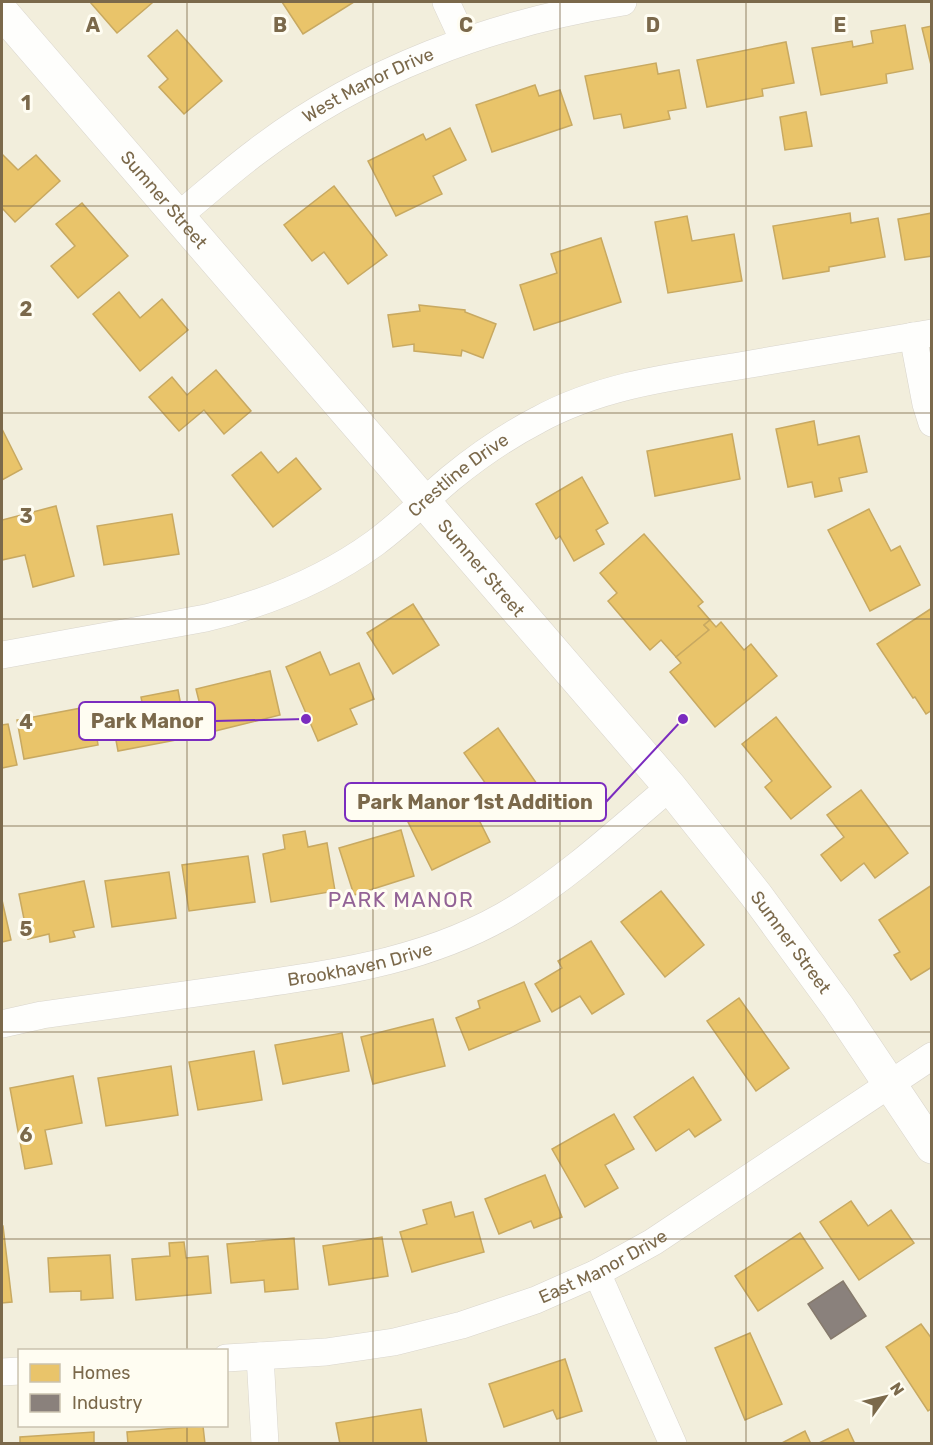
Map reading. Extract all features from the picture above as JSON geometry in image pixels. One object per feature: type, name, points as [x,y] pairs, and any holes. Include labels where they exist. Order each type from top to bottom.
[{"type":"street","points":[[446,2],[464,41]]},
{"type":"street","name":"West Manor Drive","points":[[178,216],[256,152],[321,108],[389,72],[493,31],[568,11],[623,2]]},
{"type":"street","name":"Sumner Street","points":[[2,12],[670,787],[756,895],[838,1007],[932,1147]]},
{"type":"street","points":[[922,334],[926,404],[932,423]]},
{"type":"street","name":"Crestline Drive","points":[[2,655],[206,618],[239,610],[287,593],[333,570],[367,548],[494,445],[539,419],[587,398],[637,383],[922,334]]},
{"type":"street","name":"Brookhaven Drive","points":[[2,1024],[42,1015],[343,972],[403,958],[460,937],[516,909],[566,875],[670,787]]},
{"type":"street","name":"East Manor Drive","points":[[228,1358],[326,1352],[394,1342],[462,1325],[536,1300],[597,1273],[653,1242],[932,1056]]},
{"type":"street","points":[[597,1273],[673,1443]]},
{"type":"street","points":[[260,1356],[265,1443]]},
{"type":"street","points":[[2,1372],[18,1371]]},
{"type":"shaded area","name":"PARK MANOR","points":[[2,2],[931,2],[931,1443],[2,1444]]},
{"type":"building: Homes","points":[[90,2],[151,2],[152,3],[117,33]]},
{"type":"building: Homes","points":[[282,2],[354,2],[303,34]]},
{"type":"building: Homes","points":[[905,25],[913,69],[886,74],[887,83],[821,95],[812,48],[852,41],[853,47],[873,43],[871,31]]},
{"type":"building: Homes","points":[[932,26],[932,69],[922,28]]},
{"type":"building: Homes","points":[[177,30],[222,81],[184,114],[159,87],[168,79],[148,56]]},
{"type":"building: Homes","points":[[786,42],[794,83],[762,89],[763,96],[707,107],[697,60]]},
{"type":"building: Homes","points":[[656,63],[658,74],[679,70],[686,108],[668,111],[670,119],[624,128],[621,114],[594,119],[585,76]]},
{"type":"building: Homes","points":[[535,85],[539,96],[560,90],[572,125],[492,152],[476,105]]},
{"type":"building: Homes","points":[[806,112],[812,146],[785,150],[780,117]]},
{"type":"building: Homes","points":[[450,128],[466,160],[433,176],[442,194],[396,216],[368,161],[423,134],[426,140]]},
{"type":"building: Homes","points":[[2,154],[18,170],[36,155],[60,181],[15,222],[2,208]]},
{"type":"building: Homes","points":[[334,186],[387,255],[348,284],[324,252],[312,261],[284,225]]},
{"type":"building: Homes","points":[[82,203],[128,256],[78,298],[51,266],[75,246],[56,224]]},
{"type":"building: Homes","points":[[850,213],[851,223],[878,218],[885,257],[829,267],[829,271],[783,279],[773,226]]},
{"type":"building: Homes","points":[[932,213],[932,256],[905,260],[898,219]]},
{"type":"building: Homes","points":[[687,216],[692,241],[734,234],[742,281],[668,293],[655,222]]},
{"type":"building: Homes","points":[[601,238],[621,302],[534,330],[520,285],[557,273],[551,254]]},
{"type":"building: Homes","points":[[119,292],[140,318],[162,299],[188,330],[140,371],[93,314]]},
{"type":"building: Homes","points":[[419,305],[465,310],[465,312],[496,324],[483,358],[462,350],[461,356],[414,351],[414,344],[393,347],[388,315],[420,311]]},
{"type":"building: Homes","points":[[216,370],[251,411],[224,434],[204,410],[179,431],[149,397],[172,377],[187,395]]},
{"type":"building: Homes","points":[[814,421],[818,445],[859,436],[867,472],[839,478],[842,491],[815,497],[812,482],[788,487],[776,429]]},
{"type":"building: Homes","points":[[2,429],[22,469],[2,480]]},
{"type":"building: Homes","points":[[732,434],[740,479],[655,496],[647,451]]},
{"type":"building: Homes","points":[[261,452],[278,473],[296,458],[321,489],[273,527],[232,475]]},
{"type":"building: Homes","points":[[582,477],[608,523],[596,530],[604,544],[574,561],[560,536],[556,539],[536,504]]},
{"type":"building: Homes","points":[[56,506],[74,576],[33,587],[25,555],[2,560],[2,520]]},
{"type":"building: Homes","points":[[869,509],[891,551],[900,546],[920,585],[870,611],[828,530]]},
{"type":"building: Homes","points":[[172,514],[179,554],[104,565],[97,526]]},
{"type":"building: Homes","points":[[644,534],[703,602],[698,606],[710,620],[704,625],[709,630],[676,657],[661,640],[650,650],[608,601],[617,593],[600,573]]},
{"type":"building: Homes","points":[[413,604],[439,645],[393,674],[367,633]]},
{"type":"building: Homes","points":[[932,608],[932,710],[926,714],[877,644]]},
{"type":"building: Homes","points":[[710,620],[716,627],[721,622],[744,650],[751,644],[777,676],[715,727],[670,672],[681,663],[676,657],[709,630],[704,625]]},
{"type":"building: Homes","points":[[320,652],[330,675],[359,663],[374,699],[350,709],[357,724],[318,741],[286,667]]},
{"type":"building: Homes","points":[[270,671],[280,715],[207,733],[196,689]]},
{"type":"building: Homes","points":[[178,690],[187,738],[118,751],[111,713],[143,707],[141,697]]},
{"type":"building: Homes","points":[[92,706],[98,745],[24,759],[17,720]]},
{"type":"building: Homes","points":[[776,717],[831,787],[791,819],[765,787],[772,781],[742,744]]},
{"type":"building: Homes","points":[[8,724],[17,765],[2,768],[2,725]]},
{"type":"building: Homes","points":[[498,728],[544,794],[510,818],[464,753]]},
{"type":"building: Homes","points":[[861,790],[908,853],[875,878],[864,863],[841,881],[821,855],[844,837],[827,815]]},
{"type":"building: Homes","points":[[449,802],[455,814],[472,806],[490,842],[432,870],[408,822]]},
{"type":"building: Homes","points":[[401,830],[414,876],[354,895],[339,848]]},
{"type":"building: Homes","points":[[305,831],[308,847],[327,843],[335,891],[271,902],[263,854],[285,849],[283,835]]},
{"type":"building: Homes","points":[[248,856],[255,902],[189,911],[182,865]]},
{"type":"building: Homes","points":[[169,872],[176,918],[112,927],[105,881]]},
{"type":"building: Homes","points":[[84,881],[94,927],[73,931],[75,937],[50,942],[49,934],[28,939],[19,894]]},
{"type":"building: Homes","points":[[932,885],[932,967],[911,980],[894,955],[900,952],[879,920]]},
{"type":"building: Homes","points":[[661,891],[704,945],[665,977],[621,922]]},
{"type":"building: Homes","points":[[2,900],[11,940],[2,942]]},
{"type":"building: Homes","points":[[591,941],[624,994],[592,1014],[580,996],[552,1012],[535,984],[562,968],[558,961]]},
{"type":"building: Homes","points":[[524,982],[540,1021],[469,1050],[456,1018],[480,1008],[478,1001]]},
{"type":"building: Homes","points":[[739,998],[789,1068],[756,1091],[707,1021]]},
{"type":"building: Homes","points":[[433,1019],[445,1066],[373,1084],[361,1037]]},
{"type":"building: Homes","points":[[342,1033],[349,1071],[283,1084],[275,1045]]},
{"type":"building: Homes","points":[[254,1051],[262,1100],[198,1110],[189,1062]]},
{"type":"building: Homes","points":[[171,1066],[178,1115],[106,1126],[98,1078]]},
{"type":"building: Homes","points":[[73,1076],[82,1123],[45,1130],[52,1164],[25,1169],[10,1088]]},
{"type":"building: Homes","points":[[693,1077],[721,1120],[695,1137],[689,1129],[656,1151],[634,1117]]},
{"type":"building: Homes","points":[[614,1114],[634,1149],[605,1165],[618,1188],[585,1207],[552,1149]]},
{"type":"building: Homes","points":[[545,1175],[562,1217],[534,1228],[531,1221],[499,1234],[485,1199]]},
{"type":"building: Homes","points":[[851,1201],[868,1226],[891,1210],[914,1243],[859,1280],[820,1222]]},
{"type":"building: Homes","points":[[451,1202],[455,1217],[473,1212],[484,1252],[412,1272],[400,1232],[427,1224],[423,1210]]},
{"type":"building: Homes","points":[[2,1226],[12,1302],[2,1303]]},
{"type":"building: Homes","points":[[800,1233],[823,1268],[758,1311],[735,1276]]},
{"type":"building: Homes","points":[[382,1237],[388,1276],[329,1285],[323,1246]]},
{"type":"building: Homes","points":[[294,1238],[298,1289],[265,1292],[264,1280],[231,1283],[227,1244]]},
{"type":"building: Homes","points":[[184,1242],[186,1258],[208,1256],[211,1293],[136,1300],[132,1259],[170,1256],[169,1243]]},
{"type":"building: Homes","points":[[110,1255],[113,1298],[81,1300],[81,1291],[50,1292],[48,1258]]},
{"type":"building: Homes","points":[[921,1324],[932,1339],[932,1408],[928,1411],[886,1347]]},
{"type":"building: Homes","points":[[750,1333],[782,1404],[745,1420],[715,1348]]},
{"type":"building: Homes","points":[[565,1359],[582,1411],[557,1419],[553,1410],[504,1427],[489,1384]]},
{"type":"building: Homes","points":[[421,1409],[427,1444],[340,1444],[336,1423]]},
{"type":"building: Homes","points":[[203,1427],[205,1444],[128,1444],[127,1432]]},
{"type":"building: Homes","points":[[848,1429],[855,1444],[817,1444]]},
{"type":"building: Homes","points":[[805,1431],[811,1444],[780,1444]]},
{"type":"building: Homes","points":[[94,1432],[94,1444],[20,1444],[20,1437]]},
{"type":"building: Industry","points":[[843,1281],[866,1316],[831,1339],[808,1304]]},
{"type":"place","name":"Park Manor","points":[[306,719]]},
{"type":"place","name":"Park Manor 1st Addition","points":[[683,719]]},
{"type":"district","name":"PARK MANOR","points":[[401,899]]}]
